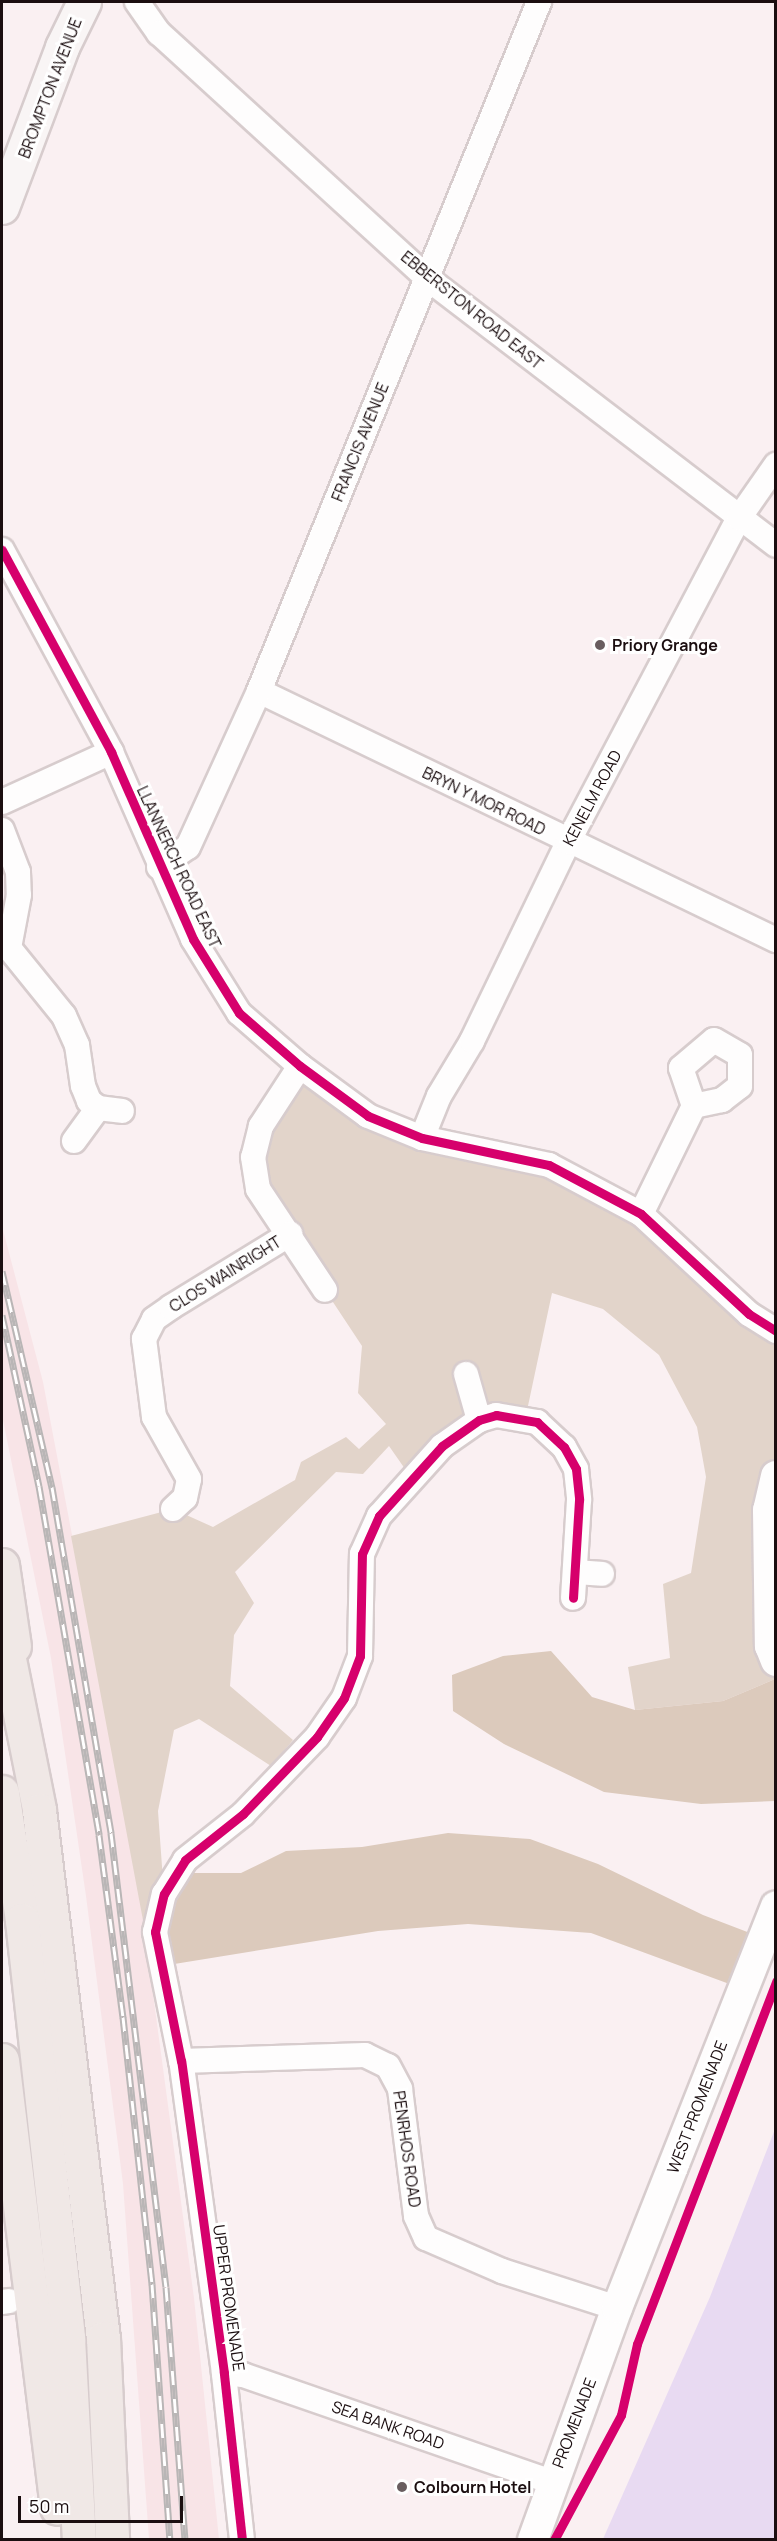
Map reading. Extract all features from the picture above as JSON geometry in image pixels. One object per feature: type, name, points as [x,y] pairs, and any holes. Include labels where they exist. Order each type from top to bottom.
[{"type":"highway","points":[[2,1565],[39,1810],[103,2338],[111,2540]]},
{"type":"highway","points":[[2,1624],[39,1810]]},
{"type":"highway","points":[[2,1792],[22,1920],[68,2338],[79,2540]]},
{"type":"highway","points":[[2,2060],[61,2540]]},
{"type":"main road","name":"BROMPTON AVENUE","points":[[2,207],[62,47],[84,2]]},
{"type":"street","name":"EBBERSTON ROAD EAST","points":[[137,2],[159,33],[427,278],[776,545]]},
{"type":"street","name":"FRANCIS AVENUE","points":[[159,867],[188,847],[259,691],[539,2]]},
{"type":"street","name":"KENELM ROAD","points":[[422,1138],[439,1096],[472,1041],[568,843],[739,518],[776,465]]},
{"type":"street","name":"LLANNERCH ROAD EAST","points":[[2,550],[111,752],[159,867],[193,939],[239,1013],[300,1066],[368,1116],[422,1138],[549,1164],[641,1214],[749,1314],[776,1331]]},
{"type":"street","name":"BRYN Y MOR ROAD","points":[[259,691],[568,843],[776,940]]},
{"type":"street","points":[[2,802],[111,752]]},
{"type":"street","points":[[2,830],[18,872],[18,895],[9,948],[64,1016],[77,1045],[82,1086],[89,1101],[98,1108],[122,1111]]},
{"type":"street","name":"CLOS WAINRIGHT","points":[[300,1066],[261,1126],[253,1157],[258,1189],[325,1290]]},
{"type":"street","points":[[641,1214],[694,1106]]},
{"type":"street","points":[[74,1141],[98,1108]]},
{"type":"street","name":"CLOS WAINRIGHT","points":[[173,1509],[185,1498],[189,1479],[154,1417],[144,1339],[154,1319],[290,1234]]},
{"type":"street","points":[[466,1374],[479,1420],[496,1415],[537,1422],[564,1447],[576,1469],[576,1572],[573,1598]]},
{"type":"street","name":"UPPER PROMENADE","points":[[242,2540],[224,2373],[181,2061],[155,1932],[164,1894],[185,1860],[243,1814],[317,1737],[344,1698],[360,1656],[362,1554],[379,1516],[442,1446],[479,1420]]},
{"type":"street","points":[[776,1476],[768,1510],[770,1646],[776,1661]]},
{"type":"street","points":[[576,1572],[602,1574]]},
{"type":"street","name":"WEST PROMENADE","points":[[618,2308],[776,1906]]},
{"type":"street","name":"PENRHOS ROAD","points":[[181,2061],[365,2055],[388,2066],[400,2089],[416,2216],[426,2238],[502,2271],[618,2308]]},
{"type":"street","name":"PROMENADE","points":[[533,2540],[552,2482],[618,2308]]},
{"type":"street","name":"SEA BANK ROAD","points":[[224,2373],[243,2374],[552,2482]]},
{"type":"shaded area","points":[[300,1066],[368,1116],[549,1165],[641,1214],[775,1331],[775,1679],[723,1701],[635,1710],[628,1667],[670,1658],[663,1584],[691,1573],[706,1477],[697,1427],[659,1355],[603,1309],[552,1293],[525,1420],[479,1420],[412,1479],[389,1446],[363,1474],[336,1472],[235,1572],[254,1603],[234,1635],[230,1686],[293,1740],[271,1766],[199,1719],[174,1730],[158,1811],[164,1894],[145,1931],[71,1536],[173,1509],[213,1527],[295,1480],[301,1462],[346,1437],[359,1449],[386,1424],[358,1393],[362,1346],[325,1290],[253,1157]]},
{"type":"shaded area","points":[[2,1226],[43,1382],[138,1883],[194,2298],[219,2539],[149,2539],[123,2184],[86,1896],[51,1658],[2,1415]]},
{"type":"shaded area","points":[[551,1651],[592,1697],[635,1710],[723,1701],[775,1679],[775,1801],[701,1804],[604,1792],[504,1744],[453,1711],[452,1675],[503,1656]]},
{"type":"shaded area","points":[[448,1833],[530,1839],[598,1864],[703,1915],[763,1938],[743,1989],[591,1933],[468,1924],[378,1931],[162,1966],[164,1894],[188,1873],[241,1873],[286,1851],[362,1847]]},
{"type":"shaded area","points":[[775,2129],[775,2539],[603,2539],[710,2297]]},
{"type":"railway","points":[[2,1271],[52,1487],[111,1833],[166,2287],[185,2540]]},
{"type":"railway","points":[[2,1315],[39,1486],[99,1835],[123,2017],[152,2284],[170,2540]]},
{"type":"cycle path","points":[[2,550],[111,752],[193,939],[239,1013],[300,1066],[368,1116],[422,1138],[549,1165],[641,1214],[749,1314],[776,1331]]},
{"type":"cycle path","points":[[242,2540],[224,2373],[181,2061],[155,1932],[164,1894],[185,1860],[243,1814],[317,1737],[344,1698],[360,1656],[362,1554],[379,1516],[442,1446],[479,1420],[496,1415],[537,1422],[564,1447],[576,1469],[579,1500],[573,1598]]},
{"type":"cycle path","points":[[554,2540],[621,2415],[637,2344],[776,1981]]},
{"type":"place","name":"Priory Grange","points":[[600,645]]},
{"type":"place","name":"Colbourn Hotel","points":[[402,2487]]}]
